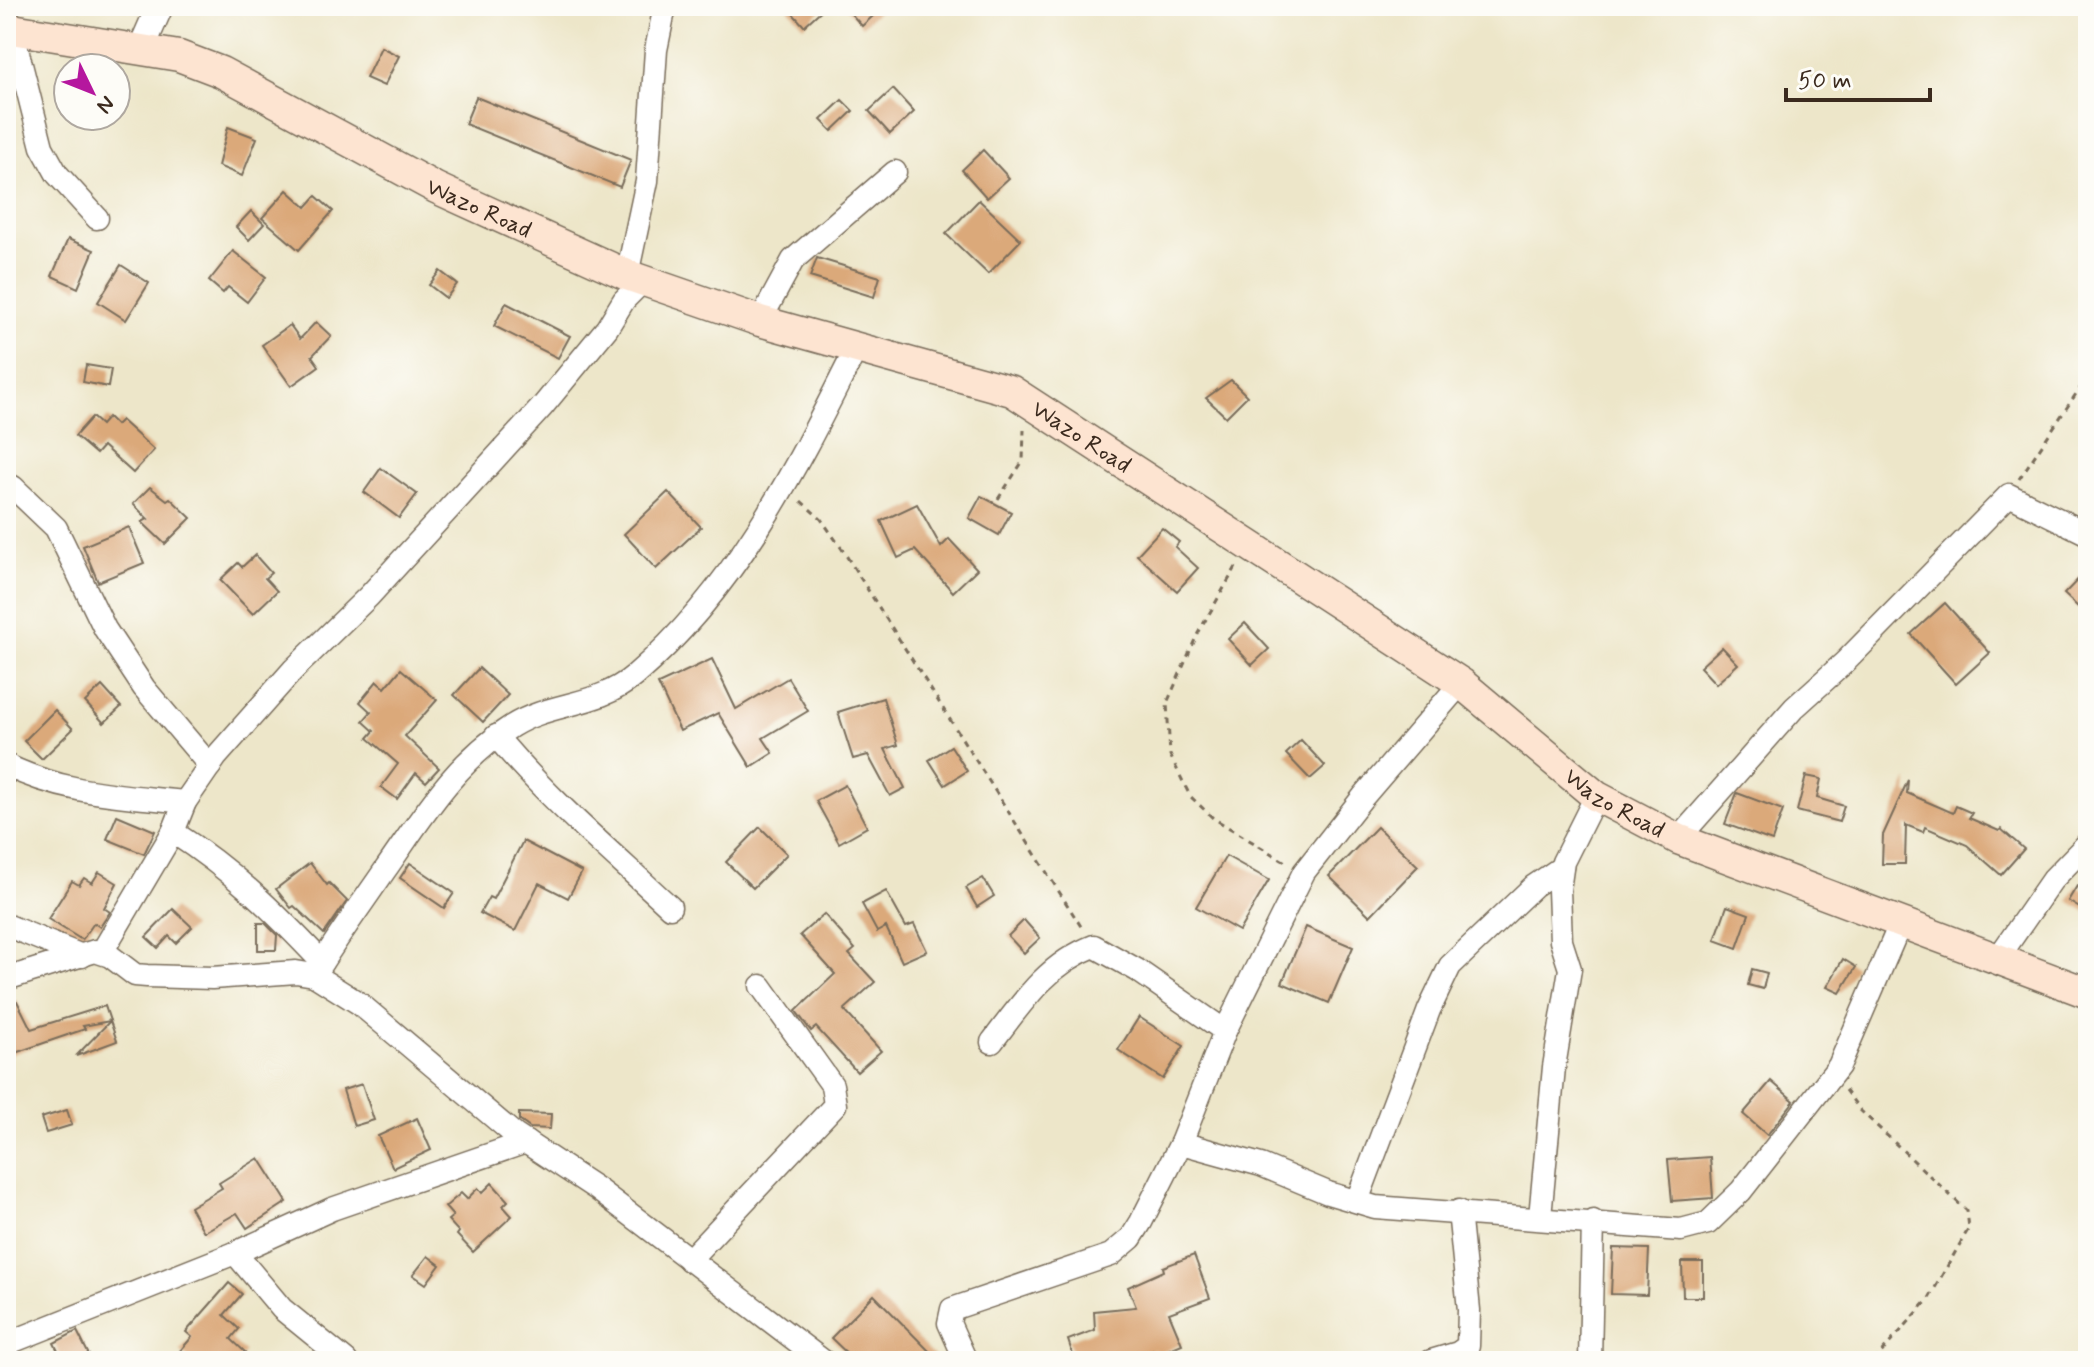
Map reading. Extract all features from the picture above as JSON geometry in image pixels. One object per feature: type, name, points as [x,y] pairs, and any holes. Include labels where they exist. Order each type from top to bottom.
[{"type":"main road","name":"Wazo Road","points":[[9,28],[142,47],[179,56],[221,72],[436,188],[636,278],[760,321],[1012,391],[1461,683],[1596,796],[1678,839],[2088,993]]},
{"type":"street","points":[[142,47],[160,6]]},
{"type":"street","points":[[6,979],[92,954],[173,832],[185,802],[210,766],[293,670],[369,596],[542,407],[607,328],[636,278],[647,181],[656,50],[665,6]]},
{"type":"street","points":[[9,28],[42,147],[57,174],[97,218]]},
{"type":"street","points":[[760,321],[793,260],[895,172]]},
{"type":"street","points":[[6,925],[92,954],[135,975],[212,978],[318,968],[439,793],[474,753],[520,721],[598,698],[633,677],[723,583],[786,488],[856,349]]},
{"type":"street","points":[[13,487],[56,528],[105,629],[144,688],[210,766]]},
{"type":"street","points":[[1678,839],[1794,708],[1845,662],[2009,495],[2088,534]]},
{"type":"street","points":[[966,1361],[949,1323],[952,1309],[1111,1255],[1131,1238],[1181,1143],[1225,1031],[1304,872],[1461,683]]},
{"type":"street","points":[[496,736],[537,786],[590,838],[670,907]]},
{"type":"street","points":[[6,765],[31,778],[85,793],[185,802]]},
{"type":"street","points":[[1540,1217],[1554,1067],[1570,969],[1557,909],[1562,867],[1596,796]]},
{"type":"street","points":[[173,832],[217,860],[267,902],[318,968],[526,1142],[597,1189],[823,1361]]},
{"type":"street","points":[[1998,958],[2052,880],[2088,843]]},
{"type":"street","points":[[1357,1201],[1429,1010],[1450,966],[1534,886],[1562,867]]},
{"type":"street","points":[[1181,1143],[1261,1165],[1375,1207],[1681,1230],[1708,1223],[1741,1191],[1833,1074],[1901,922]]},
{"type":"street","points":[[992,1042],[1049,972],[1075,953],[1094,946],[1137,970],[1225,1031]]},
{"type":"street","points":[[689,1260],[835,1105],[832,1085],[761,986]]},
{"type":"street","points":[[6,1344],[235,1253],[332,1209],[526,1142]]},
{"type":"street","points":[[1431,1361],[1458,1353],[1468,1346],[1469,1310],[1459,1211]]},
{"type":"street","points":[[1590,1361],[1593,1221]]},
{"type":"street","points":[[235,1253],[282,1309],[346,1361]]},
{"type":"path","points":[[2009,495],[2088,376]]},
{"type":"path","points":[[998,499],[1023,461],[1026,441],[1022,415],[1029,400]]},
{"type":"path","points":[[786,488],[828,529],[1094,946]]},
{"type":"path","points":[[1250,544],[1197,635],[1167,703],[1170,755],[1190,796],[1213,818],[1304,872]]},
{"type":"path","points":[[1833,1074],[1861,1111],[1967,1211],[1969,1228],[1928,1300],[1874,1361]]},
{"type":"building","points":[[786,6],[826,6],[804,26]]},
{"type":"building","points":[[844,6],[884,6],[862,26]]},
{"type":"building","points":[[381,47],[399,56],[384,86],[366,78]]},
{"type":"building","points":[[893,89],[914,112],[890,134],[869,111]]},
{"type":"building","points":[[476,97],[631,160],[620,187],[465,124]]},
{"type":"building","points":[[842,100],[853,111],[832,131],[821,120]]},
{"type":"building","points":[[228,127],[257,138],[242,176],[218,166]]},
{"type":"building","points":[[983,150],[1009,178],[987,198],[962,170]]},
{"type":"building","points":[[287,190],[306,207],[316,196],[333,211],[299,250],[262,218]]},
{"type":"building","points":[[979,200],[1021,240],[988,274],[946,234]]},
{"type":"building","points":[[251,211],[264,224],[249,240],[236,227]]},
{"type":"building","points":[[68,239],[94,250],[78,288],[52,276]]},
{"type":"building","points":[[233,251],[266,277],[247,302],[228,287],[223,293],[209,281]]},
{"type":"building","points":[[817,258],[880,277],[874,297],[810,277]]},
{"type":"building","points":[[121,265],[149,283],[126,320],[98,302]]},
{"type":"building","points":[[440,271],[457,284],[446,298],[429,285]]},
{"type":"building","points":[[506,303],[570,336],[558,358],[494,326]]},
{"type":"building","points":[[316,322],[331,336],[312,356],[319,366],[291,386],[262,345],[290,325],[300,339]]},
{"type":"building","points":[[86,365],[111,369],[108,387],[83,382]]},
{"type":"building","points":[[1231,380],[1247,396],[1226,417],[1206,398]]},
{"type":"building","points":[[92,417],[101,425],[108,417],[116,425],[121,420],[154,450],[133,473],[103,446],[96,454],[75,436]]},
{"type":"building","points":[[381,468],[417,494],[399,518],[364,492]]},
{"type":"building","points":[[150,487],[167,500],[170,498],[191,518],[165,544],[142,522],[148,519],[133,504]]},
{"type":"building","points":[[668,492],[701,527],[656,569],[624,534]]},
{"type":"building","points":[[981,496],[1011,512],[999,535],[969,518]]},
{"type":"building","points":[[917,504],[941,547],[949,539],[977,569],[953,592],[915,550],[898,558],[881,521]]},
{"type":"building","points":[[129,527],[144,563],[98,582],[83,546]]},
{"type":"building","points":[[1162,528],[1179,542],[1175,547],[1198,568],[1177,591],[1137,555]]},
{"type":"building","points":[[255,555],[271,573],[265,578],[277,591],[253,614],[220,580],[238,563],[242,567]]},
{"type":"building","points":[[2088,569],[2088,596],[2078,607],[2064,594]]},
{"type":"building","points":[[1945,603],[1990,653],[1956,684],[1911,634]]},
{"type":"building","points":[[1245,623],[1269,649],[1252,665],[1228,639]]},
{"type":"building","points":[[1722,647],[1738,664],[1716,684],[1700,667]]},
{"type":"building","points":[[712,659],[736,709],[788,678],[808,711],[763,738],[773,753],[751,767],[718,713],[680,731],[658,684]]},
{"type":"building","points":[[479,668],[508,695],[483,722],[454,695]]},
{"type":"building","points":[[401,669],[437,700],[405,736],[439,768],[426,782],[416,773],[397,799],[381,787],[398,764],[368,738],[374,731],[363,721],[371,712],[360,702],[377,681],[385,688]]},
{"type":"building","points":[[102,686],[121,707],[104,723],[85,702]]},
{"type":"building","points":[[883,698],[898,745],[885,749],[905,788],[890,796],[868,755],[853,759],[838,712]]},
{"type":"building","points":[[55,710],[73,729],[42,759],[24,741]]},
{"type":"building","points":[[1301,740],[1325,766],[1310,779],[1286,754]]},
{"type":"building","points":[[951,746],[967,771],[945,785],[929,760]]},
{"type":"building","points":[[1806,776],[1821,779],[1817,798],[1844,806],[1839,822],[1797,811]]},
{"type":"building","points":[[1908,780],[1907,793],[1953,813],[1956,806],[1972,813],[1969,818],[1999,831],[2001,829],[2024,849],[2001,875],[1967,845],[1925,827],[1923,832],[1906,825],[1905,864],[1882,864],[1883,835]]},
{"type":"building","points":[[845,785],[867,827],[839,843],[816,801]]},
{"type":"building","points":[[1737,793],[1783,810],[1772,841],[1725,824]]},
{"type":"building","points":[[117,815],[155,831],[144,854],[107,839]]},
{"type":"building","points":[[760,827],[787,854],[753,888],[726,862]]},
{"type":"building","points":[[1377,827],[1418,866],[1370,916],[1329,876]]},
{"type":"building","points":[[523,841],[582,872],[568,898],[539,883],[515,931],[480,913],[489,897],[493,899]]},
{"type":"building","points":[[1226,856],[1269,880],[1239,931],[1196,907]]},
{"type":"building","points":[[310,863],[327,885],[329,883],[347,901],[324,934],[294,906],[291,908],[276,889]]},
{"type":"building","points":[[410,863],[454,893],[444,908],[400,878]]},
{"type":"building","points":[[99,872],[117,883],[104,908],[110,912],[100,927],[94,923],[82,940],[48,919],[72,881],[79,885],[84,878],[92,883]]},
{"type":"building","points":[[983,878],[994,896],[977,907],[966,888]]},
{"type":"building","points":[[2077,886],[2088,893],[2088,913],[2068,901]]},
{"type":"building","points":[[886,891],[906,927],[914,924],[927,951],[902,962],[886,927],[877,932],[862,904]]},
{"type":"building","points":[[1727,906],[1749,914],[1737,948],[1715,940]]},
{"type":"building","points":[[173,909],[192,927],[176,943],[169,936],[158,948],[146,937]]},
{"type":"building","points":[[824,914],[855,949],[849,954],[875,982],[844,1010],[881,1051],[857,1072],[816,1027],[811,1031],[796,1011],[835,974],[800,935]]},
{"type":"building","points":[[1024,920],[1040,938],[1024,953],[1008,936]]},
{"type":"building","points":[[258,923],[265,923],[277,935],[276,950],[258,950]]},
{"type":"building","points":[[1306,927],[1353,947],[1329,1003],[1282,983]]},
{"type":"building","points":[[1843,959],[1856,967],[1840,993],[1827,987]]},
{"type":"building","points":[[1752,969],[1767,973],[1763,989],[1748,985]]},
{"type":"building","points":[[17,1001],[31,1029],[105,1006],[110,1021],[83,1026],[85,1029],[6,1056],[6,1006]]},
{"type":"building","points":[[1139,1017],[1184,1046],[1163,1079],[1118,1050]]},
{"type":"building","points":[[110,1021],[117,1041],[76,1056]]},
{"type":"building","points":[[1771,1081],[1794,1101],[1767,1135],[1743,1114]]},
{"type":"building","points":[[362,1084],[374,1120],[354,1126],[343,1090]]},
{"type":"building","points":[[67,1110],[72,1125],[46,1133],[41,1118]]},
{"type":"building","points":[[519,1113],[551,1114],[550,1129],[530,1128],[519,1120]]},
{"type":"building","points":[[417,1118],[431,1150],[393,1168],[378,1136]]},
{"type":"building","points":[[1710,1157],[1713,1198],[1672,1201],[1668,1160]]},
{"type":"building","points":[[259,1158],[287,1202],[247,1228],[237,1213],[204,1232],[190,1207],[222,1188],[219,1183]]},
{"type":"building","points":[[492,1183],[508,1201],[503,1206],[512,1216],[473,1252],[457,1235],[459,1232],[448,1220],[453,1216],[445,1207],[461,1193],[467,1199],[478,1188],[482,1193]]},
{"type":"building","points":[[1613,1248],[1649,1249],[1647,1295],[1611,1294]]},
{"type":"building","points":[[1194,1255],[1210,1298],[1169,1313],[1182,1344],[1156,1355],[1154,1350],[1124,1361],[1075,1361],[1068,1340],[1095,1330],[1094,1311],[1136,1307],[1128,1287],[1164,1271],[1163,1267]]},
{"type":"building","points":[[428,1256],[440,1265],[426,1284],[413,1275]]},
{"type":"building","points":[[1682,1262],[1703,1262],[1703,1297],[1683,1297]]},
{"type":"building","points":[[229,1283],[242,1294],[224,1315],[239,1329],[231,1339],[245,1352],[237,1361],[192,1361],[180,1351],[192,1337],[186,1332]]},
{"type":"building","points":[[874,1295],[939,1361],[855,1361],[831,1338]]},
{"type":"building","points":[[77,1331],[92,1361],[63,1361],[54,1343]]}]
